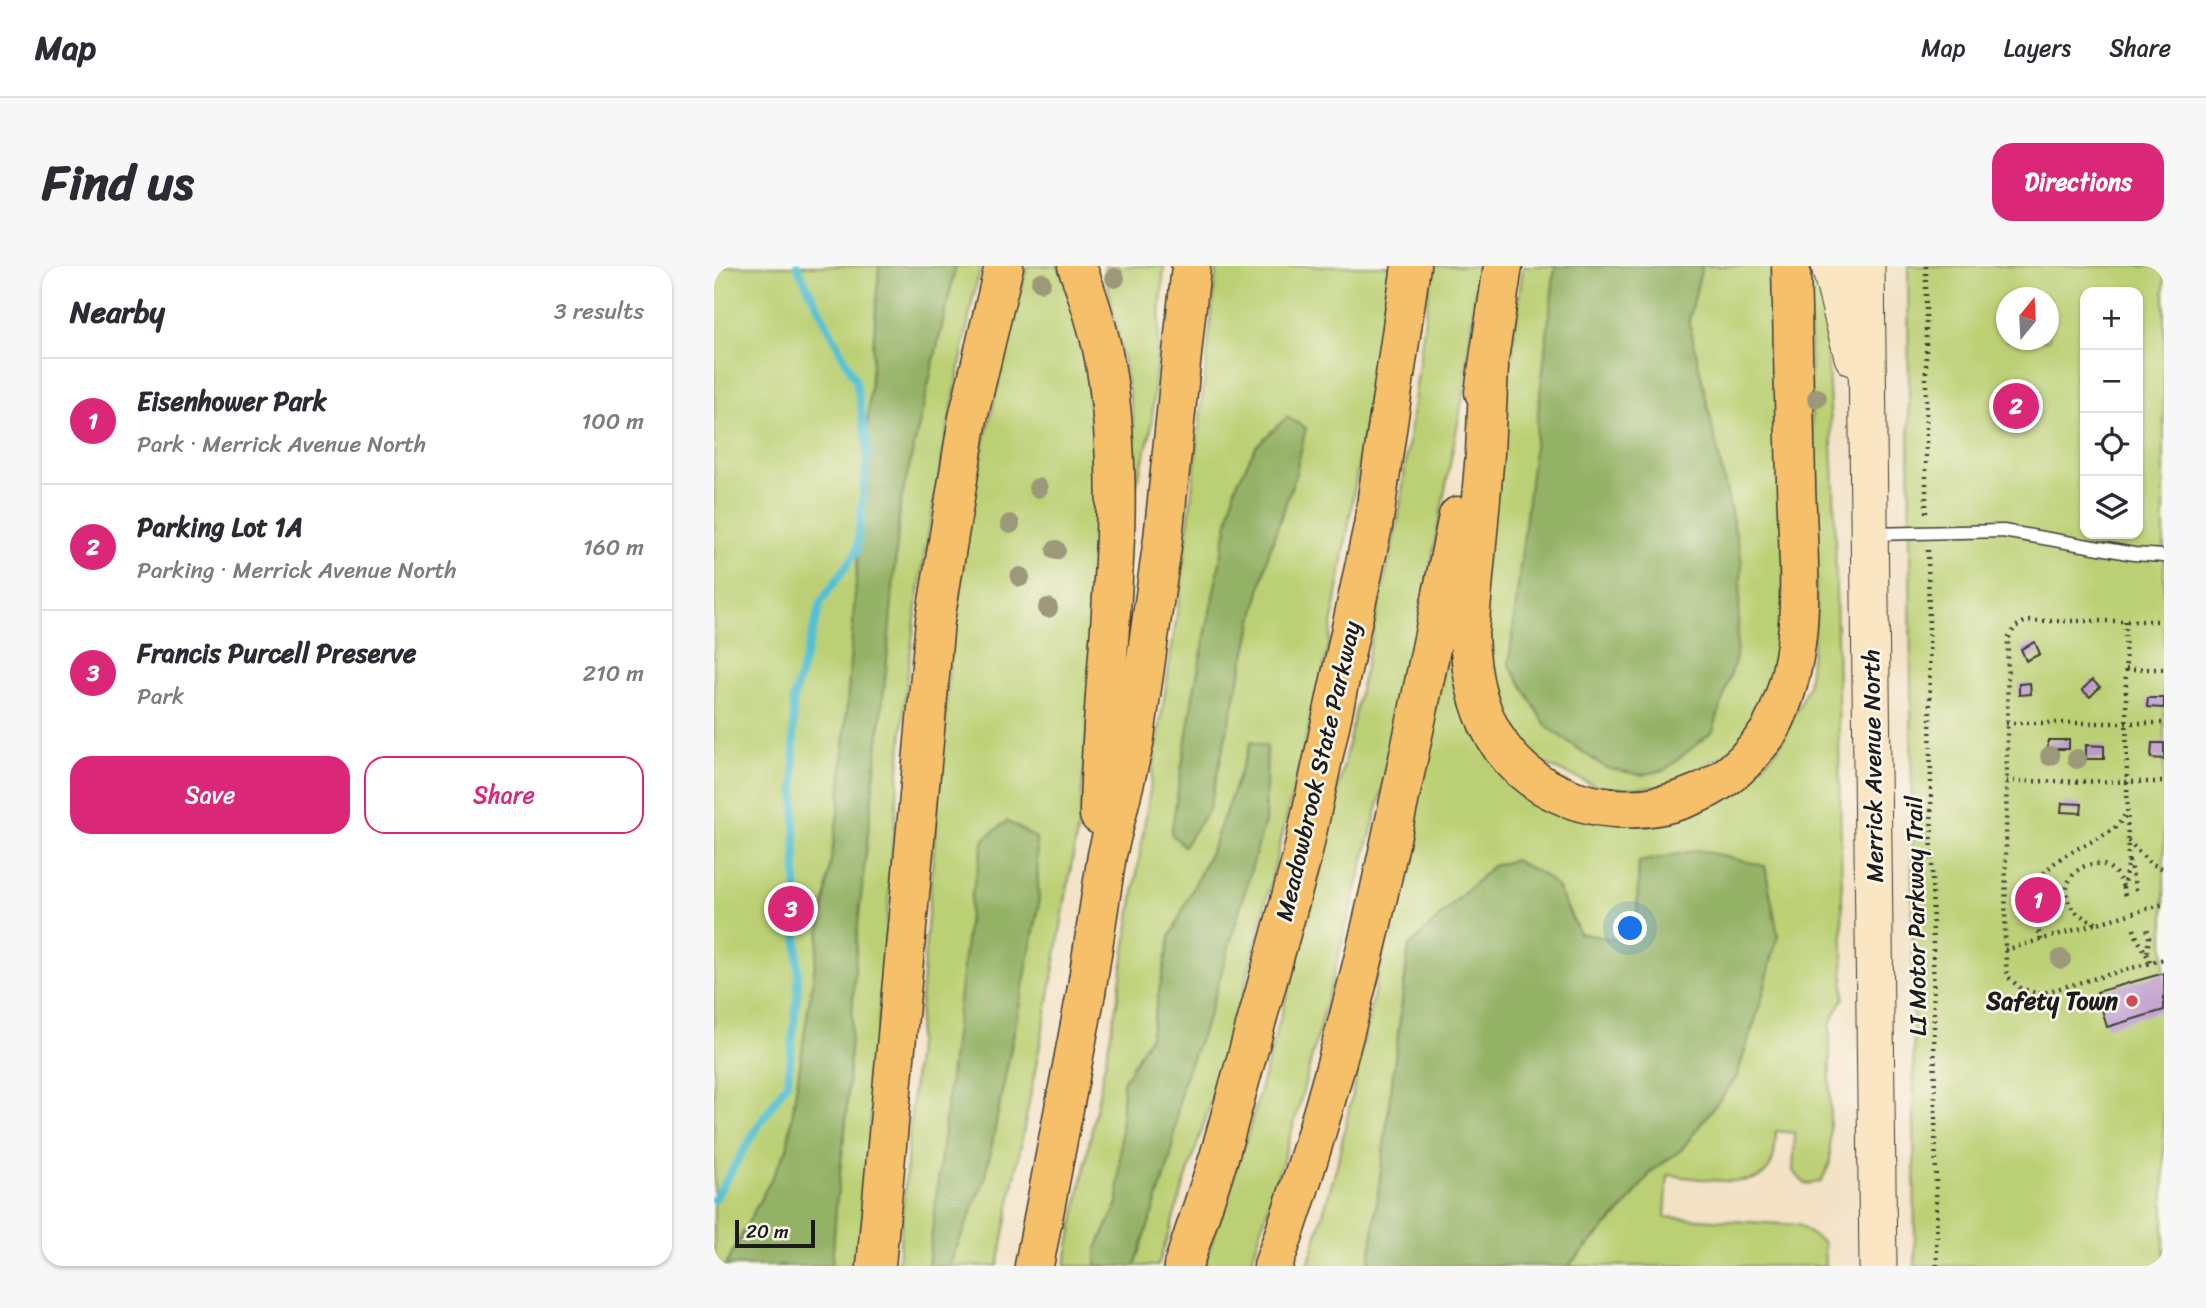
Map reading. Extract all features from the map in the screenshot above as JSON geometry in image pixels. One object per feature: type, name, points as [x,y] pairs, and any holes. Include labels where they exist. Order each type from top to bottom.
[{"type":"highway","points":[[876,1266],[935,621],[968,418],[1004,266]]},
{"type":"highway","points":[[1077,266],[1090,302],[1104,359],[1115,456],[1115,550],[1099,806],[1097,920]]},
{"type":"highway","points":[[1034,1266],[1086,993],[1107,855],[1134,744],[1163,539],[1191,266]]},
{"type":"highway","name":"Meadowbrook State Parkway","points":[[1183,1266],[1219,1157],[1301,861],[1373,526],[1411,266]]},
{"type":"highway","points":[[1283,1266],[1299,1195],[1343,1044],[1394,825],[1489,366],[1503,266]]},
{"type":"highway","points":[[1489,366],[1485,453],[1469,633],[1470,659],[1479,703],[1502,748],[1534,781],[1568,798],[1597,808],[1659,807],[1700,794],[1742,766],[1771,730],[1793,670],[1799,611],[1791,266]]},
{"type":"highway","points":[[1273,1266],[1299,1195]]},
{"type":"main road","points":[[1830,266],[1869,421]]},
{"type":"main road","name":"Merrick Avenue North","points":[[1866,266],[1878,1266]]},
{"type":"lane","points":[[1870,534],[2004,531],[2134,554],[2164,556]]},
{"type":"path","points":[[1926,266],[1926,497]]},
{"type":"path","name":"LI Motor Parkway Trail","points":[[1929,566],[1937,1266]]},
{"type":"path","points":[[2164,621],[2026,621],[2015,627],[2008,639],[2005,950],[2007,976],[2020,988],[2039,994],[2164,959]]},
{"type":"path","points":[[2123,888],[2128,860],[2125,621]]},
{"type":"path","points":[[2126,669],[2164,669]]},
{"type":"path","points":[[2006,723],[2164,723]]},
{"type":"path","points":[[2006,780],[2164,782]]},
{"type":"path","points":[[2041,940],[2034,903],[2043,875],[2058,858],[2115,828],[2127,812]]},
{"type":"path","points":[[2128,841],[2150,863],[2164,869]]},
{"type":"path","points":[[2128,860],[2137,893]]},
{"type":"path","points":[[2097,923],[2078,914],[2067,900],[2067,882],[2075,871],[2089,864],[2102,864],[2114,870],[2125,896]]},
{"type":"path","points":[[2005,950],[2164,904]]},
{"type":"path","points":[[2147,928],[2147,953]]},
{"type":"path","points":[[2134,929],[2150,963]]},
{"type":"green space","points":[[714,266],[981,266],[924,556],[906,685],[859,1266],[714,1266]]},
{"type":"green space","points":[[879,266],[956,266],[900,506],[886,671],[857,934],[846,1121],[832,1266],[725,1266],[787,1149],[840,800]]},
{"type":"green space","points":[[1027,266],[1058,266],[1069,292],[1088,355],[1088,404],[1097,404],[1095,632],[1080,815],[998,1266],[898,1266],[953,624],[974,483]]},
{"type":"green space","points":[[1104,266],[1164,266],[1151,431],[1134,494],[1134,424]]},
{"type":"green space","points":[[1217,266],[1391,266],[1328,650],[1234,1030],[1158,1266],[1065,1266],[1117,1002],[1181,589]]},
{"type":"green space","points":[[1432,266],[1478,266],[1464,391],[1402,715],[1296,1117],[1250,1266],[1204,1266],[1248,1133],[1314,898],[1399,515]]},
{"type":"green space","points":[[1523,266],[1778,266],[1785,625],[1770,691],[1733,749],[1672,786],[1604,789],[1539,762],[1498,713],[1481,654],[1481,587]]},
{"type":"green space","points":[[1555,266],[1702,266],[1689,321],[1742,562],[1736,657],[1713,731],[1665,770],[1641,775],[1606,768],[1547,727],[1509,664]]},
{"type":"green space","points":[[1808,266],[1823,266],[1834,485],[1844,997],[1830,1024],[1830,1163],[1821,1182],[1805,1184],[1793,1171],[1795,1133],[1776,1131],[1771,1164],[1758,1178],[1719,1181],[1668,1175],[1665,1217],[1798,1225],[1824,1243],[1825,1266],[1568,1266],[1625,1207],[1652,1171],[1681,1150],[1736,1078],[1761,1002],[1639,863],[1637,911],[1622,941],[1579,933],[1557,887],[1409,946],[1369,1266],[1308,1266],[1337,1165],[1445,663],[1458,662],[1473,734],[1647,825],[1725,801],[1778,749],[1808,686],[1816,612]]},
{"type":"green space","points":[[1908,266],[2164,266],[2164,1266],[1915,1266]]},
{"type":"green space","points":[[1287,417],[1306,428],[1295,477],[1269,552],[1209,809],[1184,846],[1171,834],[1193,696],[1235,487],[1256,446]]},
{"type":"green space","points":[[1251,742],[1267,747],[1265,822],[1209,1015],[1182,1084],[1170,1160],[1135,1266],[1096,1266],[1096,1250],[1118,1203],[1123,1082],[1150,1036],[1170,937],[1213,846]]},
{"type":"green space","points":[[1007,821],[1036,838],[1039,906],[985,1179],[949,1266],[928,1266],[971,898],[984,839]]},
{"type":"green space","points":[[1698,850],[1765,866],[1778,935],[1761,1002],[1736,1078],[1681,1150],[1652,1171],[1625,1207],[1568,1266],[1369,1266],[1409,947],[1492,866],[1514,860],[1542,874],[1557,887],[1579,933],[1622,941],[1637,911],[1639,862]]},
{"type":"building","points":[[2035,642],[2040,654],[2026,661],[2021,649]]},
{"type":"building","points":[[2092,680],[2100,687],[2090,697],[2082,690]]},
{"type":"building","points":[[2030,683],[2031,694],[2019,695],[2019,684]]},
{"type":"building","points":[[2148,698],[2164,698],[2164,708],[2147,707]]},
{"type":"building","points":[[2048,740],[2069,740],[2069,749],[2048,749]]},
{"type":"building","points":[[2152,743],[2164,743],[2164,759],[2151,758]]},
{"type":"building","points":[[2086,745],[2104,746],[2104,759],[2086,759]]},
{"type":"building","points":[[2062,803],[2082,804],[2081,813],[2061,812]]},
{"type":"building","name":"Safety Town","points":[[2164,973],[2164,1010],[2107,1027],[2097,992]]},
{"type":"waterway","points":[[714,1200],[788,1081],[798,986],[793,700],[821,602],[857,551],[868,449],[856,381],[797,266]]},
{"type":"place","name":"Parking Lot 1A","points":[[2016,406]]},
{"type":"place","name":"Eisenhower Park","points":[[2038,900]]},
{"type":"place","name":"Francis Purcell Preserve","points":[[791,909]]},
{"type":"place","name":"Safety Town","points":[[2132,1001]]}]
